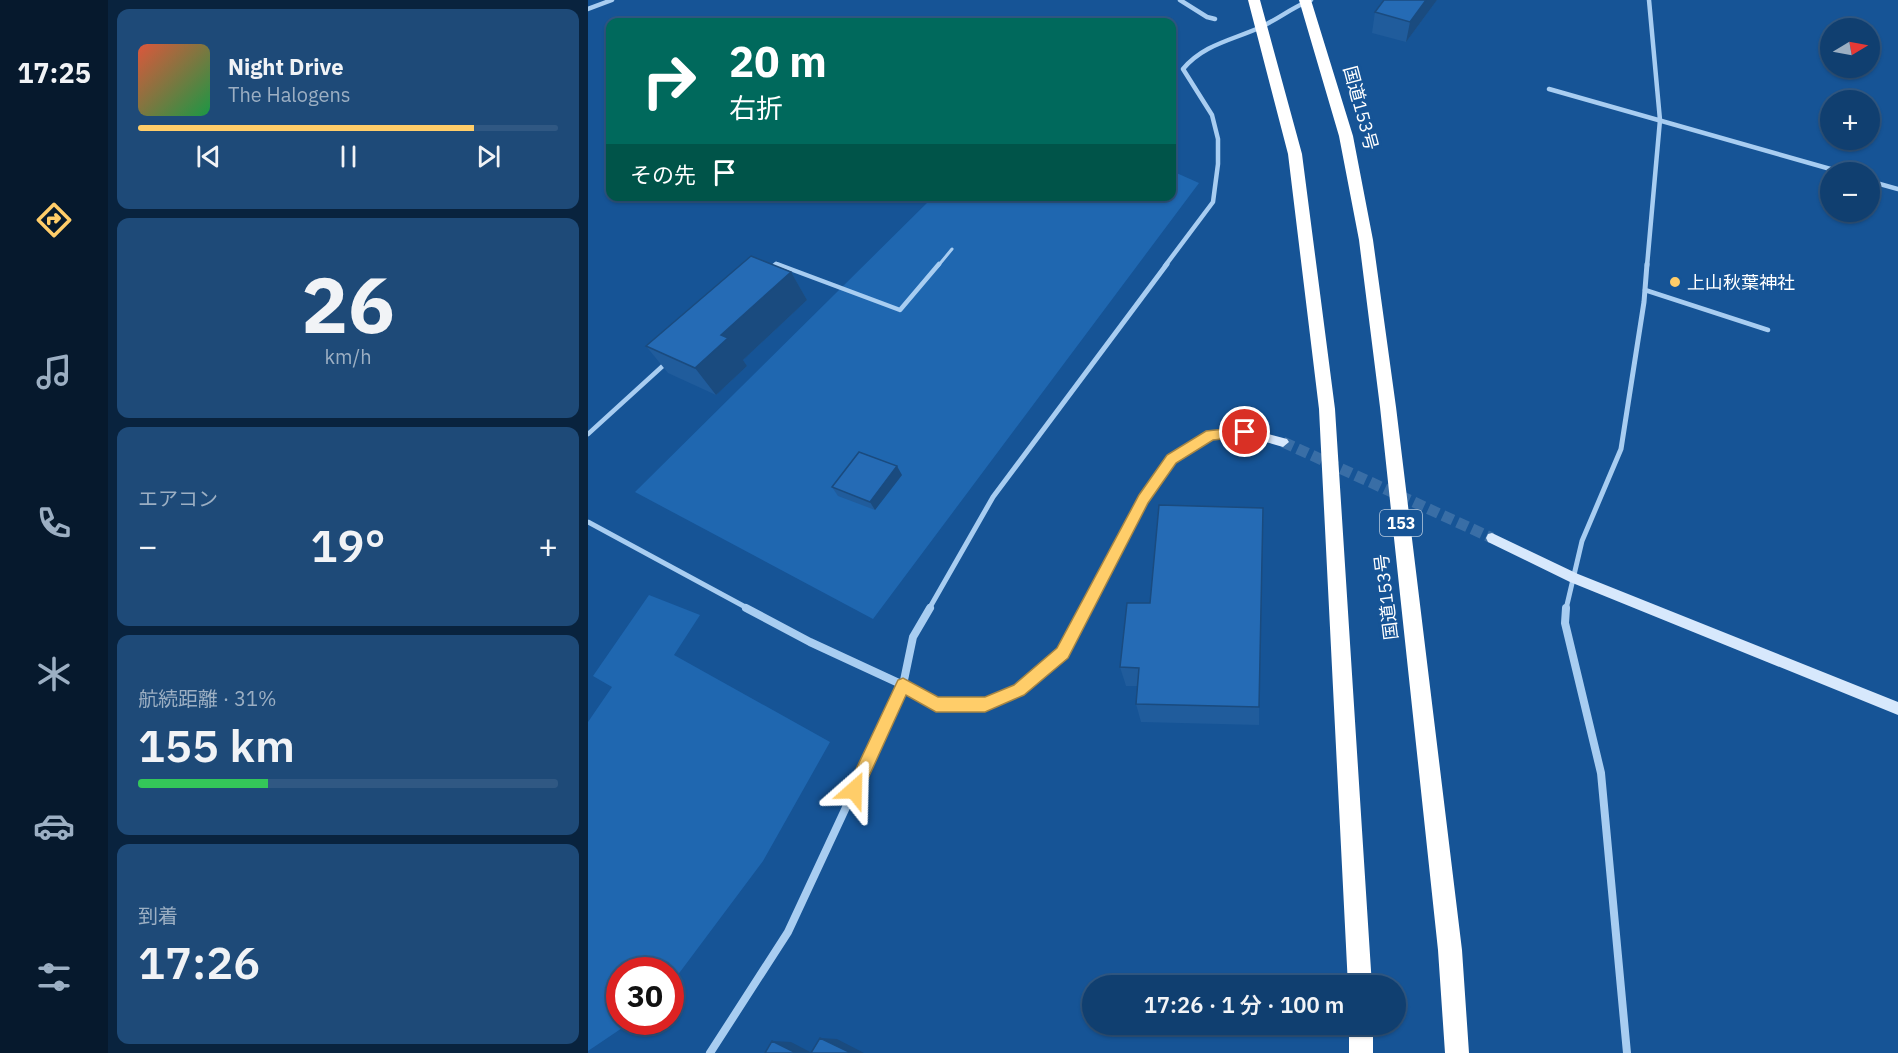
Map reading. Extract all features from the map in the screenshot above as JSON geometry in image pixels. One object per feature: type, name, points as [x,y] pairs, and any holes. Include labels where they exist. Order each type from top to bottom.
[{"type":"highway","points":[[1254,0],[1295,154],[1327,409],[1359,975]]},
{"type":"highway","name":"国道153号","points":[[1307,1],[1346,136],[1366,240],[1446,915],[1457,1053]]},
{"type":"highway","points":[[1361,1035],[1361,1053]]},
{"type":"street","points":[[588,9],[612,0]]},
{"type":"street","points":[[1180,0],[1207,17],[1215,19]]},
{"type":"street","points":[[1627,1053],[1601,773],[1565,623],[1567,600],[1575,578],[1582,541],[1621,449],[1645,290],[1660,120],[1649,0]]},
{"type":"street","points":[[710,1053],[788,932],[903,685],[913,637],[993,497],[1213,201],[1220,161],[1215,125],[1206,104],[1186,79],[1183,69],[1190,59],[1207,48],[1261,27],[1307,1]]},
{"type":"street","points":[[1549,89],[1820,166]]},
{"type":"street","points":[[1880,184],[1898,189]]},
{"type":"street","points":[[588,522],[810,642],[903,685],[936,705],[985,704],[1019,690],[1063,653],[1143,499],[1172,459],[1211,435],[1245,432],[1283,442]]},
{"type":"street","points":[[1492,538],[1575,578],[1898,710]]},
{"type":"lane","points":[[767,272],[776,264],[900,310],[952,249]]},
{"type":"lane","points":[[1645,290],[1768,330]]},
{"type":"lane","points":[[588,434],[673,357]]},
{"type":"shaded area","points":[[1176,173],[1199,183],[873,619],[635,492],[929,201],[1176,201]]},
{"type":"shaded area","points":[[649,595],[700,615],[674,655],[830,742],[763,861],[684,967],[684,957],[606,957],[606,1035],[612,1035],[588,1051],[588,722],[612,687],[593,676]]},
{"type":"building","points":[[1384,0],[1426,0],[1410,22],[1375,12]]},
{"type":"building","points":[[751,256],[791,272],[721,335],[728,338],[695,368],[646,346]]},
{"type":"building","points":[[859,452],[897,466],[870,502],[832,487]]},
{"type":"building","points":[[1159,505],[1263,508],[1259,707],[1136,704],[1139,668],[1120,667],[1127,603],[1150,603]]},
{"type":"building","points":[[820,1038],[851,1053],[811,1053]]},
{"type":"building","points":[[772,1041],[796,1053],[765,1053]]},
{"type":"tunnel","points":[[1283,442],[1492,538]]},
{"type":"place","name":"上山秋葉神社","points":[[1675,282]]},
{"type":"route","points":[[854,790],[903,685],[936,705],[985,704],[1019,690],[1063,653],[1143,499],[1172,459],[1211,435],[1245,432]]}]
